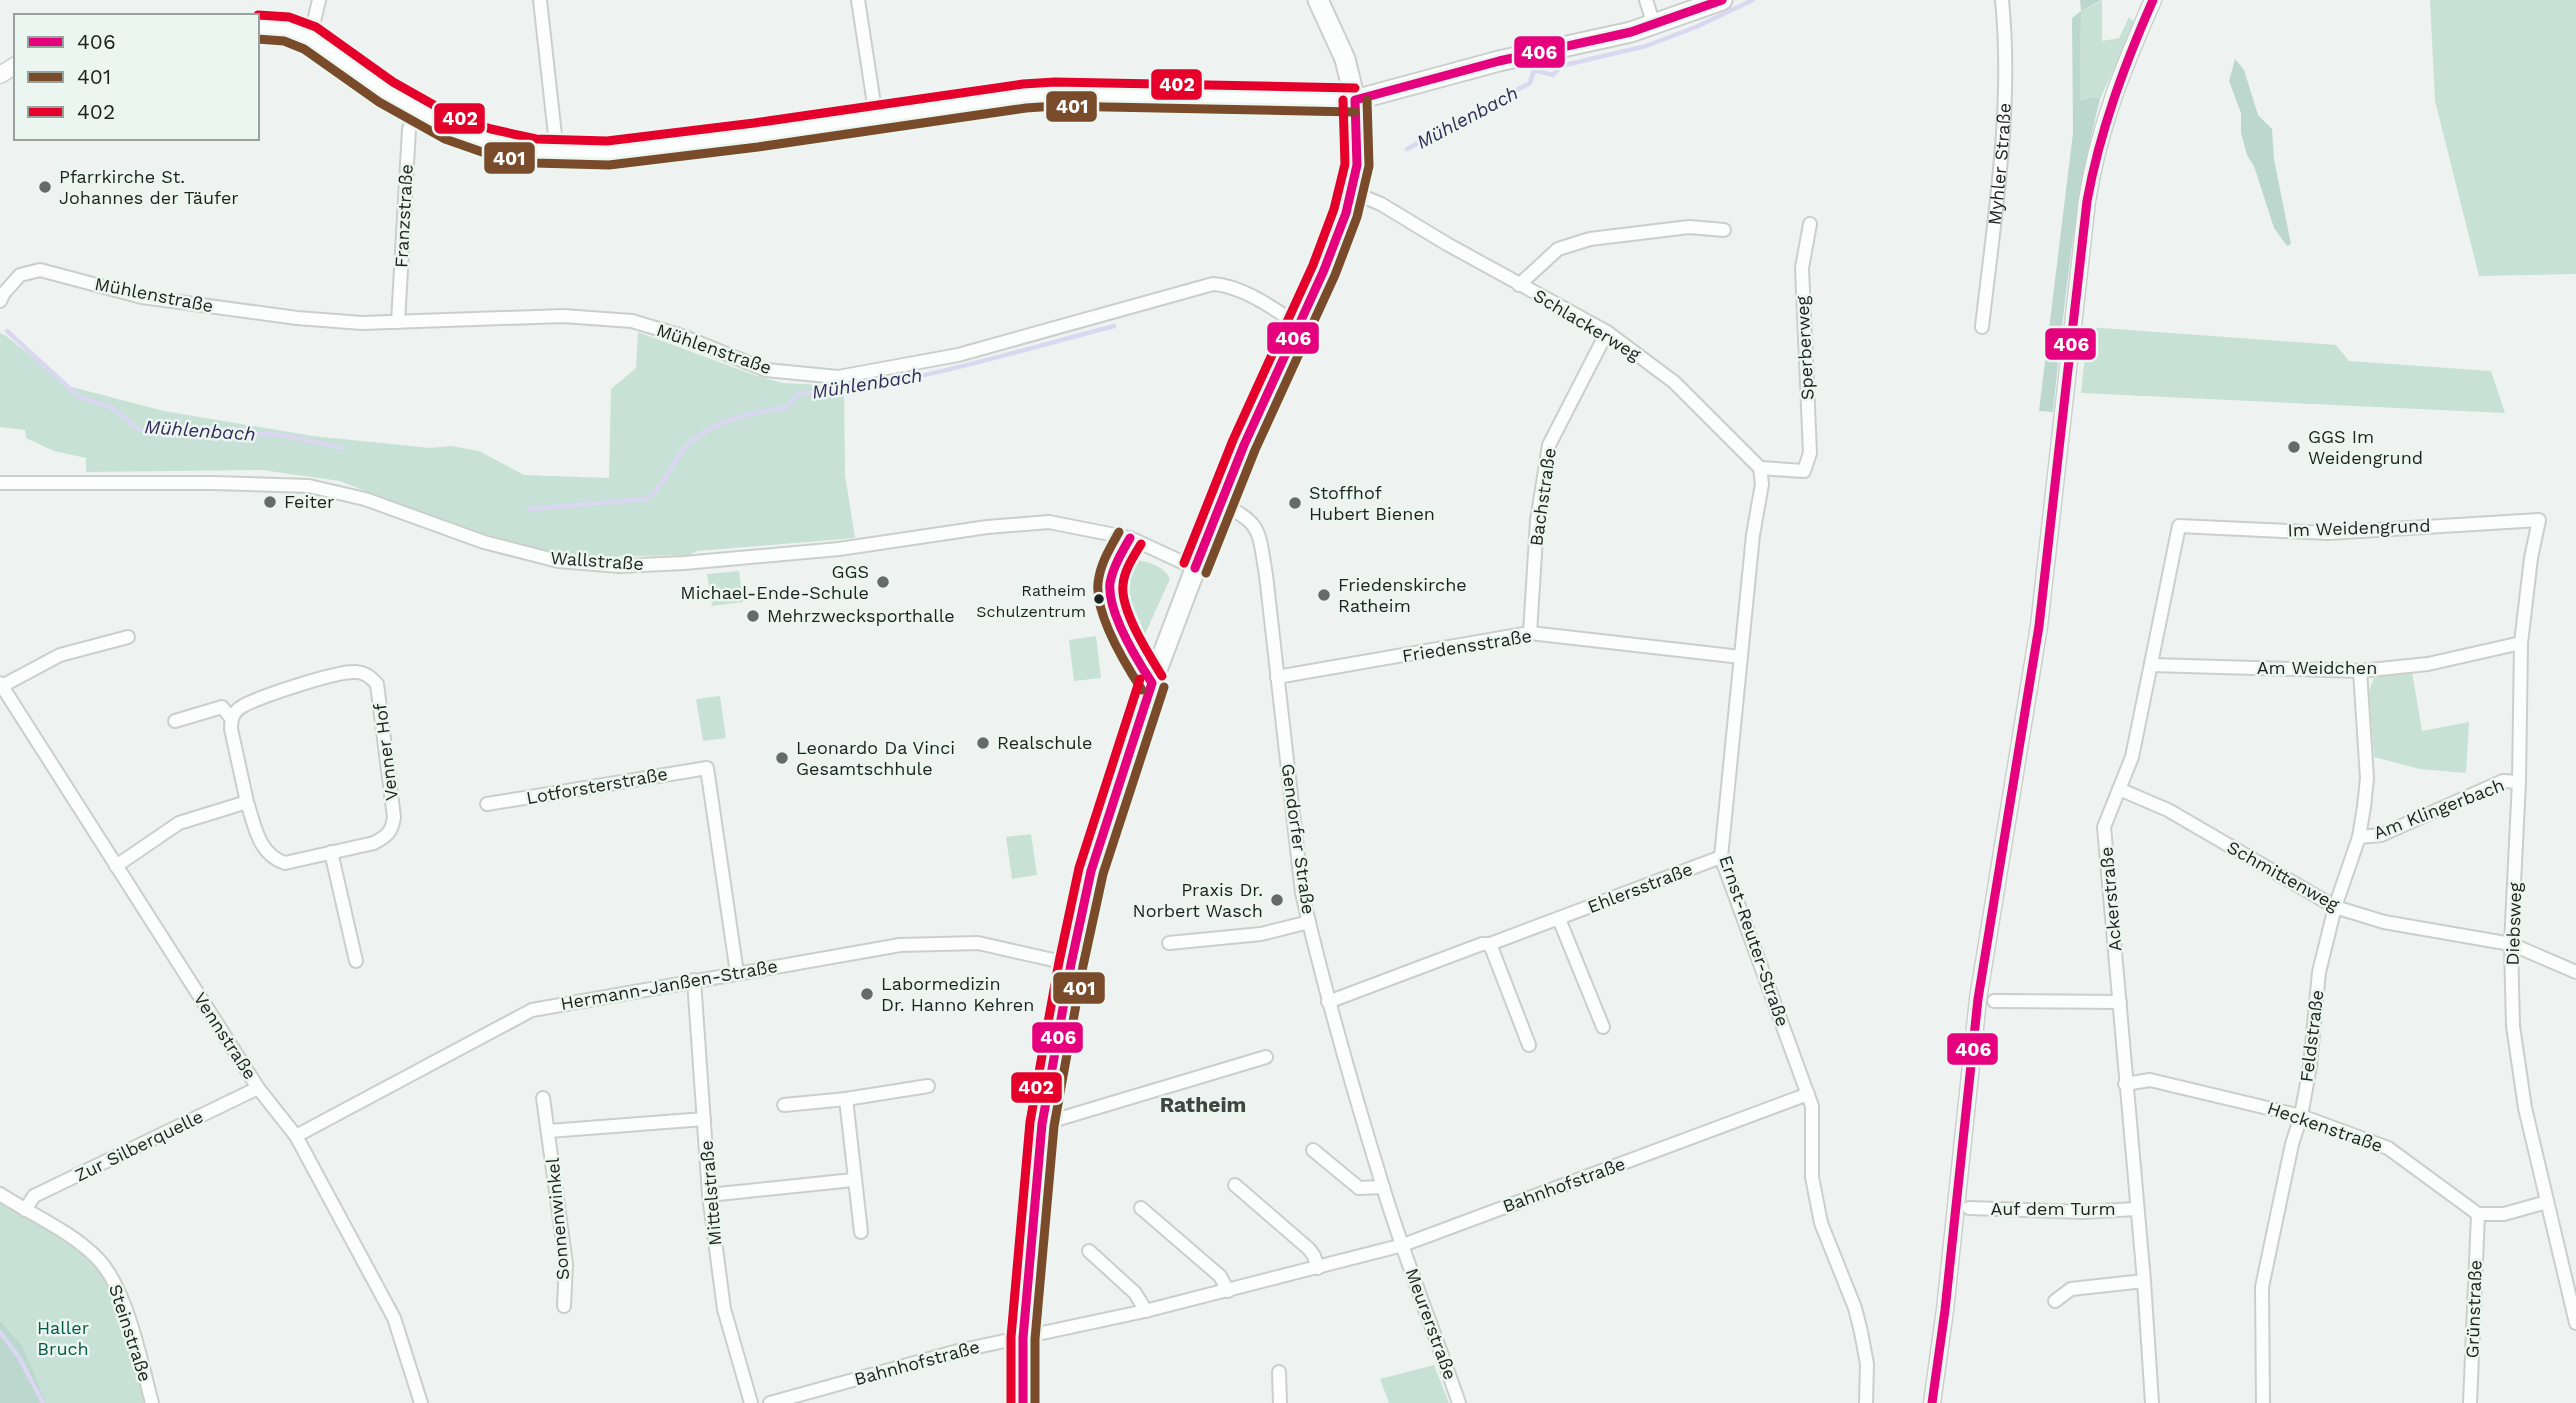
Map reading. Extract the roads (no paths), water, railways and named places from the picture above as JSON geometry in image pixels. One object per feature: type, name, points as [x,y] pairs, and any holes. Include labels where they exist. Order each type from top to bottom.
[{"type":"main road","points":[[1023,1403],[1023,1338],[1042,1124],[1091,870],[1152,683],[1220,503],[1324,271],[1352,192],[1357,165],[1355,100],[1345,59],[1318,0]]},
{"type":"main road","points":[[1355,100],[1499,61],[1654,25],[1722,0]]},
{"type":"street","points":[[310,38],[318,0]]},
{"type":"street","points":[[540,0],[557,153]]},
{"type":"street","points":[[858,0],[876,117]]},
{"type":"street","points":[[1646,0],[1654,25]]},
{"type":"street","name":"Myhler Straße","points":[[1982,327],[2002,144],[2005,81],[2002,0]]},
{"type":"street","points":[[1932,1403],[1945,1310],[1978,999],[2039,626],[2051,505],[2094,155],[2107,110],[2154,0]]},
{"type":"street","points":[[259,27],[287,29],[310,38],[417,112],[450,128],[488,141],[557,153],[608,153],[1025,96],[1056,94],[1355,100]]},
{"type":"street","name":"Franzstraße","points":[[398,322],[409,129],[417,112]]},
{"type":"street","name":"Schlackerweg","points":[[1352,192],[1391,209],[1519,285],[1607,332],[1674,382],[1760,468]]},
{"type":"street","name":"Sperberweg","points":[[1760,468],[1804,471],[1810,453],[1802,268],[1810,224]]},
{"type":"street","points":[[1519,285],[1558,249],[1590,239],[1689,227],[1724,230]]},
{"type":"street","name":"Mühlenstraße","points":[[0,302],[4,293],[20,275],[40,270],[142,297],[297,318],[362,323],[563,316],[632,321],[682,335],[766,370],[838,377],[958,355],[1213,285],[1226,285],[1252,297],[1299,326]]},
{"type":"street","name":"Bachstraße","points":[[1530,633],[1537,521],[1549,445],[1607,332]]},
{"type":"street","name":"Ernst-Reuter-Straße","points":[[1760,468],[1762,484],[1753,535],[1721,857],[1812,1106],[1812,1177],[1821,1223],[1855,1308],[1861,1332],[1867,1364],[1866,1403]]},
{"type":"street","name":"Wallstraße","points":[[0,483],[309,486],[365,499],[496,545],[558,561],[620,566],[826,550],[987,527],[1049,522],[1130,538],[1195,568]]},
{"type":"street","name":"Gendorfer Straße","points":[[1220,503],[1252,521],[1258,534],[1266,575],[1302,893],[1328,1002],[1403,1245]]},
{"type":"street","name":"Im Weidengrund","points":[[2179,526],[2328,533],[2539,520]]},
{"type":"street","name":"Diebsweg","points":[[2539,520],[2531,558],[2521,643],[2519,782],[2511,944],[2514,1026],[2525,1108],[2576,1324]]},
{"type":"street","name":"Ackerstraße","points":[[2152,1403],[2144,1281],[2104,827],[2132,757],[2179,526]]},
{"type":"street","name":"Friedensstraße","points":[[1277,677],[1530,633],[1741,657]]},
{"type":"street","points":[[1,684],[60,655],[128,637]]},
{"type":"street","name":"Am Weidchen","points":[[2152,665],[2360,671],[2428,664],[2521,643]]},
{"type":"street","name":"Venner Hof","points":[[354,671],[368,675],[377,684],[393,804],[393,827],[387,835],[374,843],[285,863],[275,860],[262,848],[247,802],[231,729],[232,718],[241,707],[299,685],[354,671]]},
{"type":"street","name":"Feldstraße","points":[[2263,1403],[2262,1287],[2292,1144],[2301,1116],[2310,1066],[2319,972],[2335,907],[2359,837],[2367,778],[2360,671]]},
{"type":"street","name":"Vennstraße","points":[[1,684],[258,1088],[296,1136],[394,1318],[421,1403]]},
{"type":"street","points":[[175,721],[222,707],[232,718]]},
{"type":"street","name":"Lotforsterstraße","points":[[488,804],[707,768],[737,973]]},
{"type":"street","name":"Am Klingerbach","points":[[2359,837],[2381,835],[2504,781],[2519,782]]},
{"type":"street","name":"Schmittenweg","points":[[2119,789],[2168,810],[2335,907],[2384,922],[2511,944],[2576,972]]},
{"type":"street","points":[[116,866],[179,823],[247,802]]},
{"type":"street","points":[[331,852],[356,961]]},
{"type":"street","name":"Ehlersstraße","points":[[1328,1002],[1433,961],[1482,944],[1490,944],[1721,857]]},
{"type":"street","points":[[1559,919],[1603,1027]]},
{"type":"street","points":[[1169,943],[1261,934],[1309,922]]},
{"type":"street","name":"Hermann-Janßen-Straße","points":[[296,1136],[532,1010],[900,945],[935,942],[978,943],[1071,964]]},
{"type":"street","points":[[1490,944],[1529,1045]]},
{"type":"street","name":"Mittelstraße","points":[[694,980],[709,1195],[724,1309],[751,1403]]},
{"type":"street","points":[[1994,1001],[2120,1002]]},
{"type":"street","points":[[1042,1124],[1266,1057]]},
{"type":"street","name":"Heckenstraße","points":[[2125,1084],[2150,1080],[2301,1116],[2388,1148],[2478,1214]]},
{"type":"street","points":[[784,1105],[846,1099],[928,1086]]},
{"type":"street","name":"Zur Silberquelle","points":[[25,1210],[34,1196],[258,1088]]},
{"type":"street","name":"Bahnhofstraße","points":[[770,1403],[958,1351],[1146,1311],[1403,1245],[1808,1094]]},
{"type":"street","name":"Sonnenwinkel","points":[[543,1098],[566,1264],[564,1306]]},
{"type":"street","points":[[846,1099],[853,1180],[861,1232]]},
{"type":"street","points":[[549,1131],[704,1119]]},
{"type":"street","points":[[1313,1150],[1359,1188],[1383,1187]]},
{"type":"street","points":[[709,1195],[853,1180]]},
{"type":"street","points":[[1234,1185],[1309,1249],[1318,1268]]},
{"type":"street","name":"Steinstraße","points":[[0,1194],[76,1240],[99,1259],[120,1295],[152,1403]]},
{"type":"street","points":[[2478,1214],[2504,1214],[2547,1202]]},
{"type":"street","points":[[1141,1208],[1220,1276],[1228,1291]]},
{"type":"street","name":"Auf dem Turm","points":[[1969,1208],[2083,1212],[2136,1209]]},
{"type":"street","name":"Grünstraße","points":[[2470,1403],[2478,1214]]},
{"type":"street","name":"Meurerstraße","points":[[1403,1245],[1459,1403]]},
{"type":"street","points":[[1089,1251],[1135,1293],[1146,1311]]},
{"type":"street","points":[[2055,1301],[2071,1289],[2144,1281]]},
{"type":"street","points":[[1279,1371],[1280,1403]]},
{"type":"waterway","name":"Mühlenbach","points":[[1407,149],[1530,83],[1534,70],[1553,75],[1561,66],[1646,46],[1696,27],[1753,0]]},
{"type":"waterway","name":"Mühlenbach","points":[[530,509],[646,499],[662,483],[682,451],[704,432],[730,420],[787,407],[797,394],[917,377],[1114,326]]},
{"type":"waterway","name":"Mühlenbach","points":[[7,331],[78,396],[111,407],[140,430],[161,433],[191,431],[282,435],[342,448]]},
{"type":"waterway","points":[[0,1332],[19,1357],[43,1403]]},
{"type":"place","name":"Pfarrkirche St. Johannes der Täufer","points":[[45,187]]},
{"type":"place","name":"GGS Im Weidengrund","points":[[2294,447]]},
{"type":"place","name":"Feiter","points":[[270,502]]},
{"type":"place","name":"Stoffhof Hubert Bienen","points":[[1295,503]]},
{"type":"place","name":"GGS Michael-Ende-Schule","points":[[883,582]]},
{"type":"place","name":"Friedenskirche Ratheim","points":[[1324,595]]},
{"type":"place","name":"Ratheim Schulzentrum","points":[[1099,599]]},
{"type":"place","name":"Mehrzwecksporthalle","points":[[753,616]]},
{"type":"place","name":"Realschule","points":[[983,743]]},
{"type":"place","name":"Leonardo Da Vinci Gesamtschhule","points":[[782,758]]},
{"type":"place","name":"Praxis Dr. Norbert Wasch","points":[[1277,900]]},
{"type":"place","name":"Labormedizin Dr. Hanno Kehren","points":[[867,994]]},
{"type":"district","name":"Ratheim","points":[[1203,1105]]},
{"type":"park label","name":"Haller Bruch","points":[[63,1338]]}]
